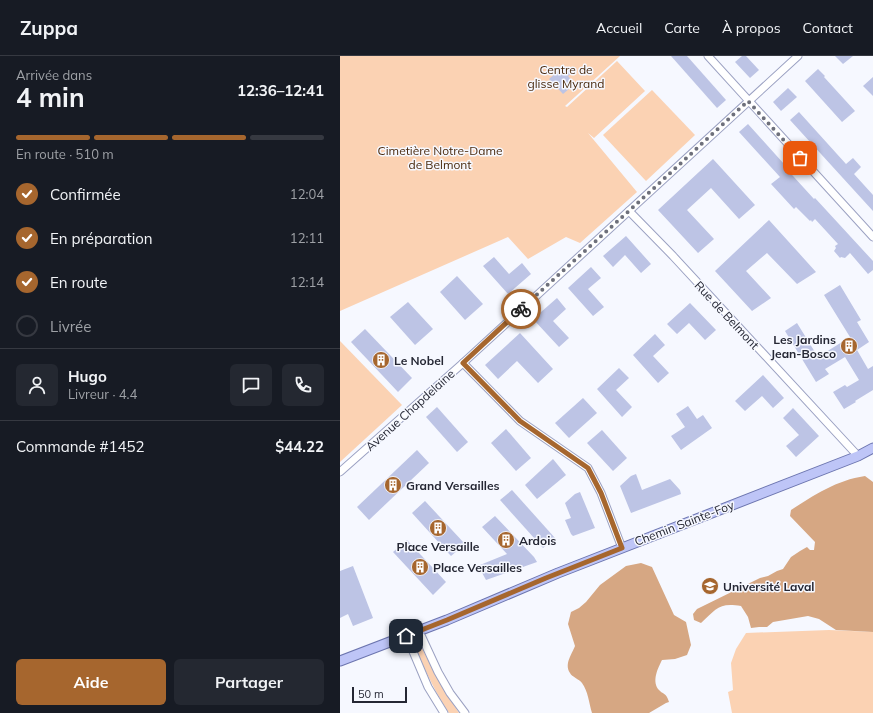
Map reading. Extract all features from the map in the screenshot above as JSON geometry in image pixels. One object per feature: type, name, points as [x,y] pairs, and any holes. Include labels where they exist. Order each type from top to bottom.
[{"type":"main road","name":"Chemin Sainte-Foy","points":[[340,662],[447,620],[546,578],[858,456],[873,448]]},
{"type":"street","points":[[708,56],[715,59],[748,101],[873,237]]},
{"type":"street","name":"Avenue Chapdelaine","points":[[340,472],[463,363],[798,56]]},
{"type":"street","name":"Rue de Belmont","points":[[629,211],[673,256],[858,456]]},
{"type":"street","points":[[463,363],[520,421],[588,468],[601,493],[622,548]]},
{"type":"street","points":[[419,631],[438,672],[450,693],[465,713]]},
{"type":"street","points":[[406,636],[428,687],[444,713]]},
{"type":"green space","name":"Cimetière Notre-Dame de Belmont","points":[[340,56],[620,56],[565,106],[567,107],[617,61],[645,91],[594,138],[588,133],[637,192],[580,243],[566,237],[528,259],[508,237],[340,311]]},
{"type":"green space","points":[[652,90],[695,135],[646,181],[603,135]]},
{"type":"green space","points":[[340,341],[402,405],[340,462]]},
{"type":"green space","points":[[829,630],[873,632],[873,713],[732,713],[728,692],[733,690],[731,663],[736,649],[746,633]]},
{"type":"green space","points":[[422,648],[439,681],[459,713],[449,713],[440,698],[417,651]]},
{"type":"shaded area","points":[[865,476],[873,482],[873,632],[836,630],[819,619],[808,616],[773,622],[767,627],[751,628],[748,617],[741,606],[734,605],[723,606],[714,610],[701,623],[694,620],[693,614],[697,609],[760,578],[783,569],[791,557],[807,547],[810,550],[814,550],[815,542],[790,516],[791,510],[835,485]]},
{"type":"shaded area","points":[[641,563],[652,567],[674,615],[686,622],[691,645],[687,655],[675,659],[662,660],[657,670],[656,685],[660,691],[666,695],[669,702],[649,713],[592,713],[584,686],[568,670],[569,659],[575,646],[568,624],[571,612],[586,602],[600,585],[626,566]]},
{"type":"building","points":[[671,56],[687,56],[726,100],[717,108]]},
{"type":"building","points":[[742,56],[746,56],[759,70],[750,78],[735,62]]},
{"type":"building","points":[[835,56],[853,56],[843,64]]},
{"type":"building","points":[[564,66],[571,74],[568,76],[575,84],[563,94],[549,79]]},
{"type":"building","points":[[818,69],[855,111],[842,122],[805,81]]},
{"type":"building","points":[[873,77],[873,96],[863,86]]},
{"type":"building","points":[[788,88],[797,97],[781,111],[773,102]]},
{"type":"building","points":[[799,112],[846,164],[853,158],[861,167],[854,174],[873,195],[873,211],[790,120]]},
{"type":"building","points":[[748,124],[814,199],[815,198],[873,261],[873,270],[868,274],[850,253],[845,258],[840,258],[834,251],[836,248],[835,246],[838,244],[815,219],[812,222],[796,207],[794,209],[771,184],[780,177],[739,132]]},
{"type":"building","points":[[713,159],[755,205],[739,219],[711,188],[687,210],[714,239],[698,253],[658,210]]},
{"type":"building","points":[[769,220],[816,272],[797,284],[767,253],[746,271],[771,298],[752,311],[715,271]]},
{"type":"building","points":[[626,236],[651,264],[641,273],[625,255],[613,267],[603,256]]},
{"type":"building","points":[[494,257],[509,274],[522,263],[531,274],[508,294],[483,266]]},
{"type":"building","points":[[591,267],[601,278],[588,289],[604,307],[593,316],[568,288]]},
{"type":"building","points":[[457,276],[483,304],[465,320],[440,292]]},
{"type":"building","name":"Les Jardins Jean-Bosco","points":[[840,285],[861,320],[857,322],[869,342],[857,350],[868,369],[873,366],[873,390],[844,409],[833,392],[845,385],[847,387],[859,380],[845,357],[825,369],[829,374],[816,382],[785,331],[797,323],[818,357],[850,337],[824,295]]},
{"type":"building","points":[[557,298],[566,309],[553,321],[569,338],[559,347],[533,319]]},
{"type":"building","points":[[408,302],[433,329],[415,345],[390,317]]},
{"type":"building","points":[[690,303],[716,330],[705,340],[689,323],[677,334],[667,324]]},
{"type":"building","name":"Le Nobel","points":[[365,329],[412,378],[398,392],[351,342]]},
{"type":"building","points":[[520,333],[553,369],[538,383],[517,361],[498,379],[485,365]]},
{"type":"building","points":[[655,334],[665,345],[653,356],[669,373],[658,383],[633,355]]},
{"type":"building","points":[[619,368],[629,378],[616,390],[632,407],[622,417],[597,389]]},
{"type":"building","points":[[763,375],[784,398],[773,408],[762,396],[745,411],[735,401]]},
{"type":"building","points":[[583,398],[597,413],[569,438],[555,423]]},
{"type":"building","points":[[688,406],[697,419],[703,415],[712,428],[681,450],[671,436],[685,427],[676,414]]},
{"type":"building","points":[[437,407],[468,442],[457,452],[426,417]]},
{"type":"building","points":[[793,408],[819,436],[796,457],[786,446],[799,435],[783,418]]},
{"type":"building","points":[[506,429],[531,458],[516,471],[491,443]]},
{"type":"building","points":[[602,430],[627,458],[613,471],[587,443]]},
{"type":"building","name":"Grand Versailles","points":[[417,450],[429,463],[369,520],[357,507]]},
{"type":"building","points":[[553,459],[566,475],[537,499],[525,485]]},
{"type":"building","points":[[636,474],[642,490],[670,479],[680,490],[681,494],[631,513],[620,486],[631,476]]},
{"type":"building","points":[[512,490],[555,538],[543,548],[500,500]]},
{"type":"building","points":[[580,492],[595,528],[573,536],[565,520],[571,518],[565,503],[575,494]]},
{"type":"building","name":"Place Versaille","points":[[425,501],[465,544],[451,556],[412,513]]},
{"type":"building","name":"Ardois","points":[[495,516],[537,562],[486,580],[480,569],[480,565],[507,554],[482,527]]},
{"type":"building","name":"Place Versailles","points":[[407,540],[446,582],[433,595],[393,552]]},
{"type":"building","points":[[353,566],[373,618],[353,626],[348,614],[340,618],[340,571]]},
{"type":"way so far","points":[[521,309],[748,101],[800,158]]},
{"type":"place","name":"Les Jardins Jean-Bosco","points":[[849,346]]},
{"type":"place","name":"Le Nobel","points":[[381,360]]},
{"type":"place","name":"Grand Versailles","points":[[393,485]]},
{"type":"place","name":"Place Versaille","points":[[438,528]]},
{"type":"place","name":"Ardois","points":[[506,540]]},
{"type":"place","name":"Place Versailles","points":[[420,567]]},
{"type":"place","name":"Université Laval","points":[[710,586]]},
{"type":"route","points":[[406,636],[622,548],[601,493],[588,468],[520,421],[463,363],[521,309]]},
{"type":"park label","name":"Centre de glisse Myrand","points":[[566,76]]}]
